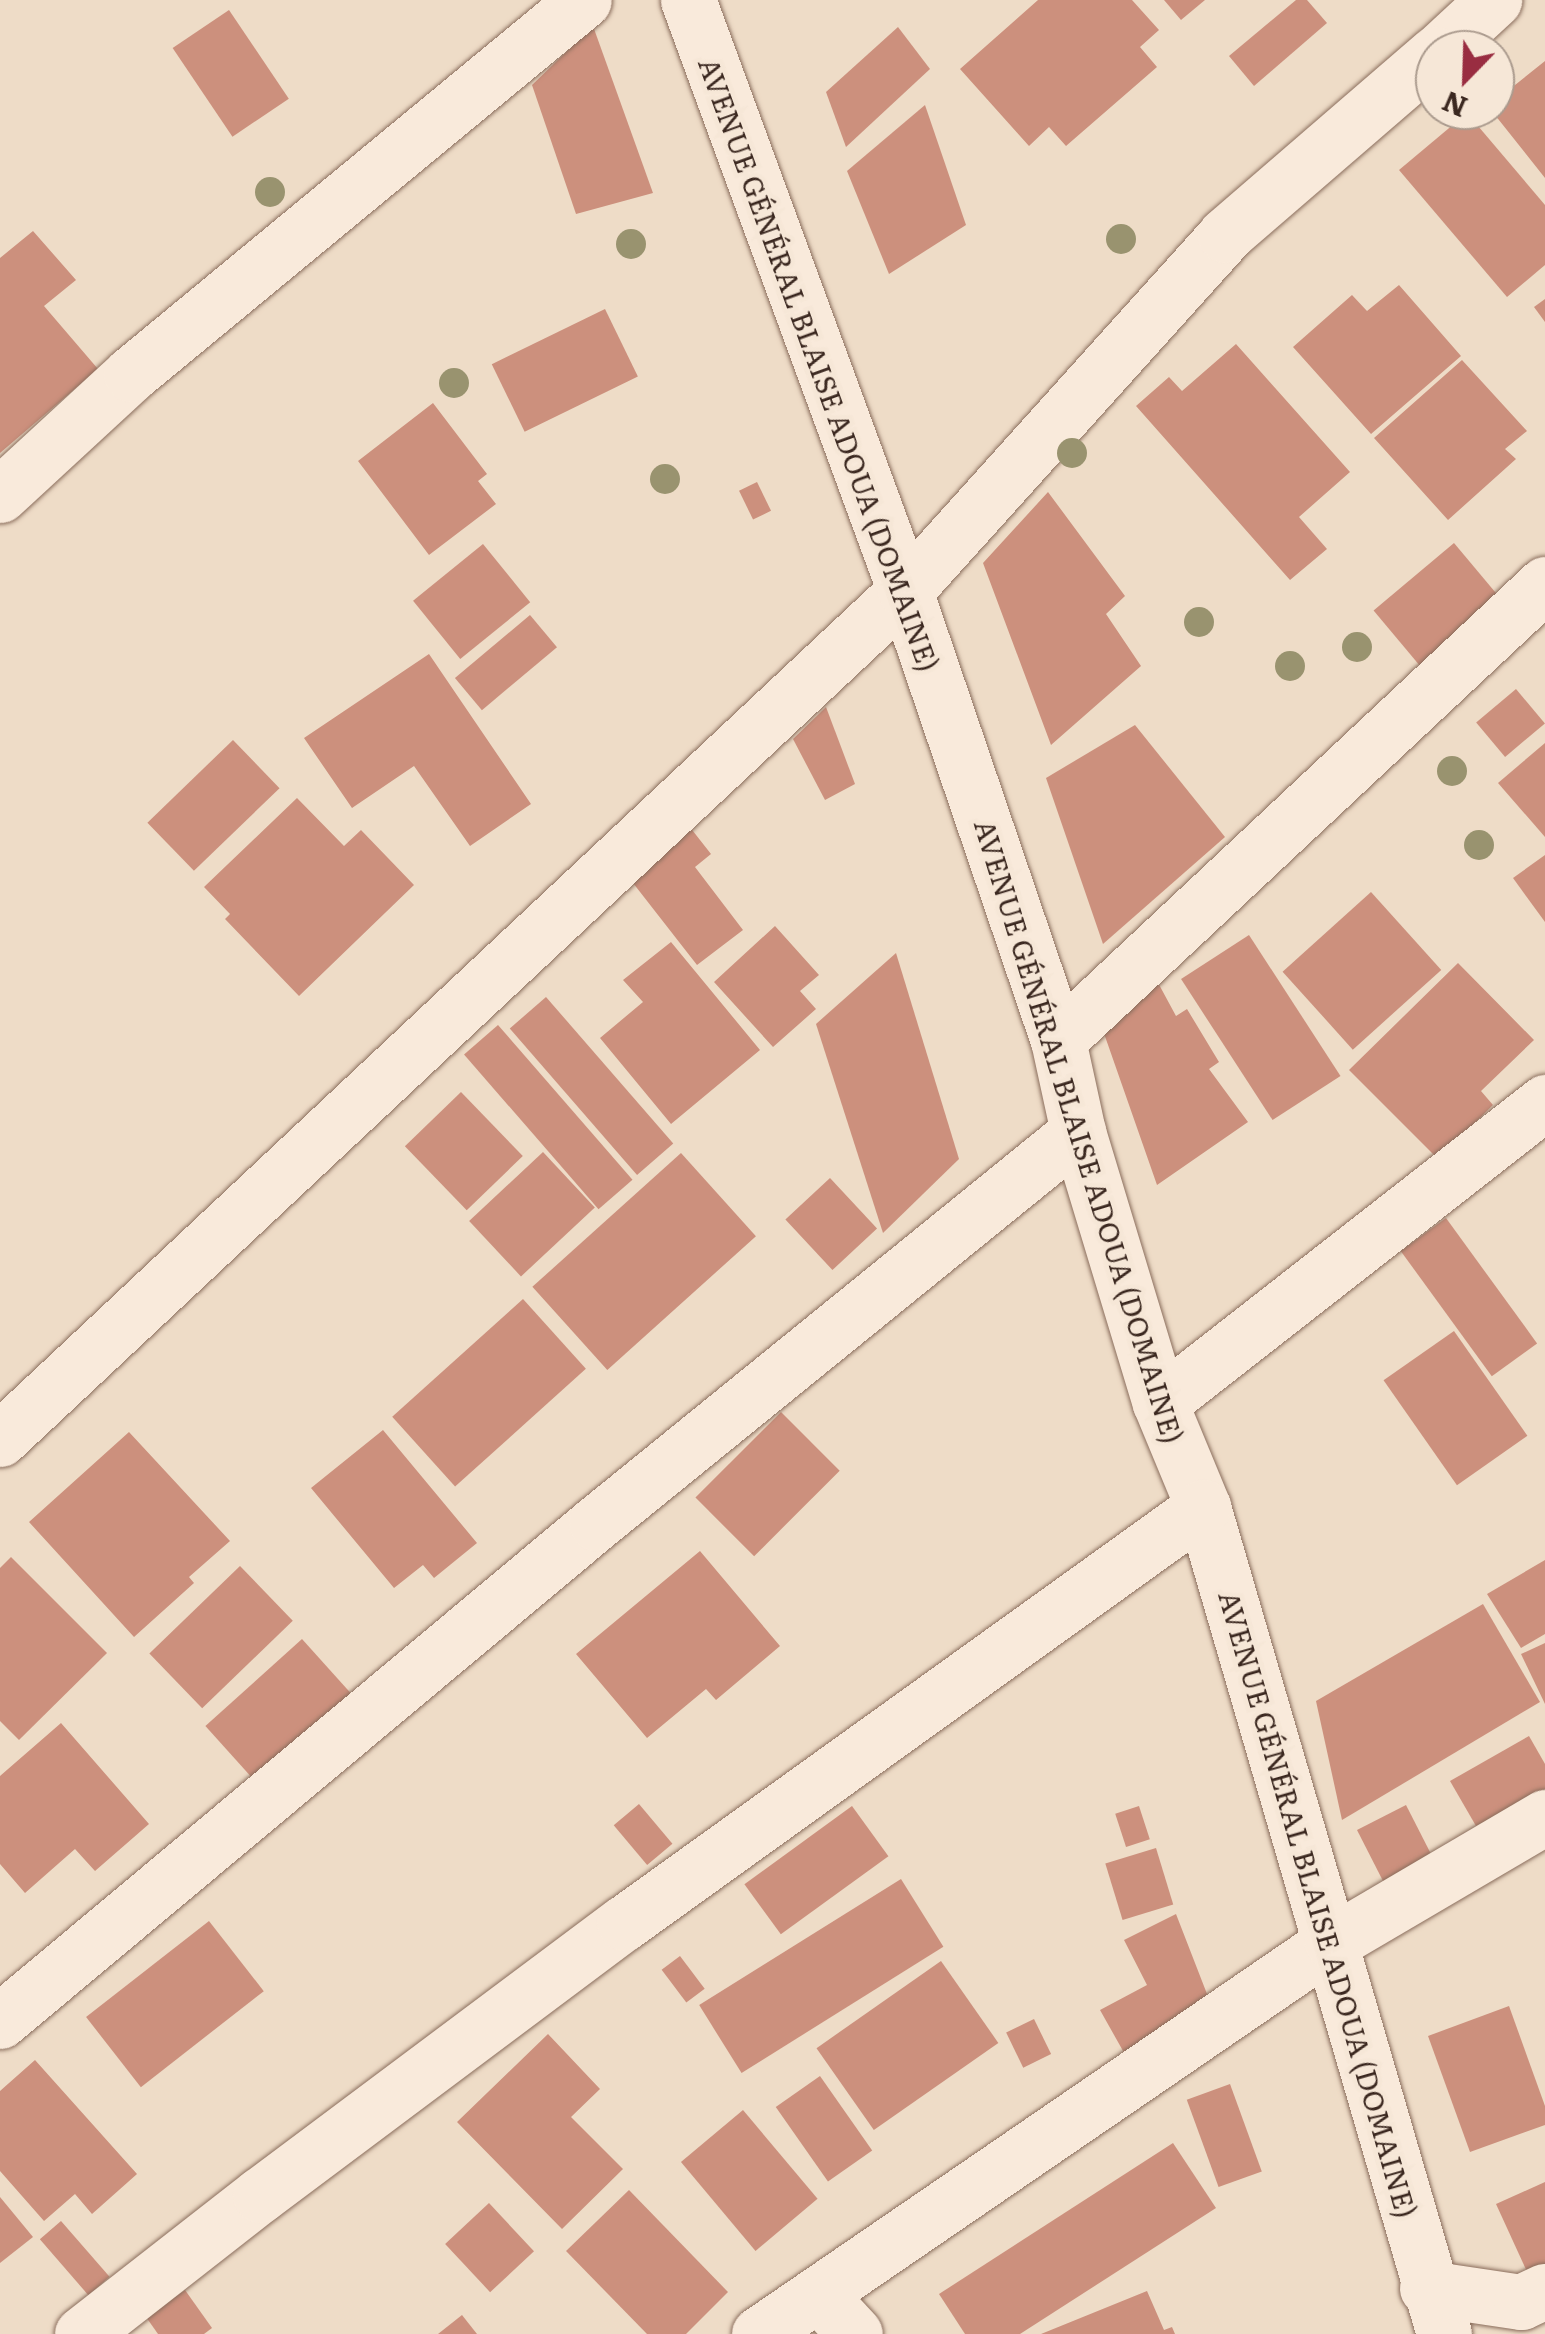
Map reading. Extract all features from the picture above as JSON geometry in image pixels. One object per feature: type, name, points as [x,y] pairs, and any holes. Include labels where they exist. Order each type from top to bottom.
[{"type":"street","points":[[0,495],[131,374],[584,0]]},
{"type":"street","name":"AVENUE GÉNÉRAL BLAISE ADOUA (DOMAINE)","points":[[688,0],[905,592],[1058,1040],[1078,1132],[1160,1403],[1203,1507],[1401,2178],[1435,2311]]},
{"type":"street","points":[[1462,30],[1494,0]]},
{"type":"street","points":[[0,1439],[905,592],[1226,235],[1415,72]]},
{"type":"street","points":[[1058,1040],[1545,584]]},
{"type":"street","points":[[1160,1403],[1545,1102]]},
{"type":"street","points":[[0,2021],[580,1535],[1078,1132]]},
{"type":"street","points":[[82,2334],[260,2194],[624,1923],[1203,1507]]},
{"type":"street","points":[[759,2334],[1332,1942],[1545,1816]]},
{"type":"street","points":[[1435,2311],[1521,2302],[1545,2291]]},
{"type":"street","points":[[818,2294],[856,2334]]},
{"type":"building","points":[[1038,0],[1132,0],[1159,30],[1140,47],[1157,67],[1066,146],[1049,127],[1029,146],[960,69]]},
{"type":"building","points":[[1164,0],[1205,0],[1181,20]]},
{"type":"building","points":[[1296,0],[1307,0],[1327,23],[1254,86],[1229,56]]},
{"type":"building","points":[[229,10],[289,99],[232,137],[173,48]]},
{"type":"building","points":[[593,26],[653,193],[576,214],[532,85]]},
{"type":"building","points":[[898,27],[930,69],[846,147],[826,92]]},
{"type":"building","points":[[1545,61],[1545,178],[1507,130],[1515,130],[1515,85]]},
{"type":"building","points":[[925,105],[966,225],[889,274],[847,171]]},
{"type":"building","points":[[1447,130],[1481,130],[1545,205],[1545,265],[1507,297],[1399,170]]},
{"type":"building","points":[[33,231],[76,280],[44,306],[98,369],[0,453],[0,258]]},
{"type":"building","points":[[1399,285],[1461,356],[1371,434],[1293,347],[1352,295],[1367,311]]},
{"type":"building","points":[[1545,299],[1545,322],[1534,307]]},
{"type":"building","points":[[605,309],[638,376],[525,432],[492,364]]},
{"type":"building","points":[[1236,344],[1350,472],[1299,517],[1327,549],[1290,580],[1136,406],[1169,377],[1182,391]]},
{"type":"building","points":[[1462,360],[1527,431],[1505,449],[1516,459],[1448,520],[1374,438]]},
{"type":"building","points":[[433,403],[487,474],[478,481],[496,504],[429,555],[358,461]]},
{"type":"building","points":[[757,482],[771,511],[753,520],[739,491]]},
{"type":"building","points":[[1048,492],[1125,596],[1106,614],[1141,666],[1051,745],[983,563]]},
{"type":"building","points":[[1454,543],[1501,599],[1420,666],[1374,610]]},
{"type":"building","points":[[483,544],[530,602],[460,659],[413,601]]},
{"type":"building","points":[[530,615],[557,647],[482,710],[455,678]]},
{"type":"building","points":[[429,654],[531,804],[470,846],[414,766],[352,808],[304,738]]},
{"type":"building","points":[[1516,689],[1545,723],[1505,757],[1476,722]]},
{"type":"building","points":[[826,707],[855,784],[825,800],[793,739]]},
{"type":"building","points":[[1135,725],[1225,837],[1103,944],[1046,778]]},
{"type":"building","points":[[233,740],[280,788],[194,871],[147,823]]},
{"type":"building","points":[[1545,743],[1545,837],[1498,783]]},
{"type":"building","points":[[297,798],[344,846],[361,830],[414,885],[299,996],[225,919],[230,914],[204,887]]},
{"type":"building","points":[[689,826],[711,854],[695,867],[743,930],[697,965],[626,874]]},
{"type":"building","points":[[1545,855],[1545,922],[1513,878]]},
{"type":"building","points":[[1371,892],[1441,970],[1353,1050],[1283,972]]},
{"type":"building","points":[[775,926],[819,975],[800,991],[816,1009],[773,1047],[714,982]]},
{"type":"building","points":[[1249,935],[1340,1076],[1273,1120],[1181,979]]},
{"type":"building","points":[[671,942],[760,1050],[671,1124],[600,1038],[643,1002],[623,980]]},
{"type":"building","points":[[896,953],[959,1159],[883,1233],[816,1024]]},
{"type":"building","points":[[1458,963],[1534,1040],[1481,1091],[1493,1105],[1438,1159],[1349,1070]]},
{"type":"building","points":[[1156,979],[1176,1016],[1187,1009],[1219,1062],[1209,1069],[1248,1122],[1157,1185],[1100,1022]]},
{"type":"building","points":[[546,997],[673,1143],[637,1175],[510,1028]]},
{"type":"building","points":[[498,1025],[632,1180],[599,1209],[464,1055]]},
{"type":"building","points":[[461,1092],[523,1156],[467,1210],[405,1146]]},
{"type":"building","points":[[543,1152],[595,1208],[521,1276],[469,1221]]},
{"type":"building","points":[[681,1153],[756,1236],[607,1370],[532,1287]]},
{"type":"building","points":[[830,1178],[877,1228],[832,1270],[785,1220]]},
{"type":"building","points":[[1446,1218],[1537,1343],[1492,1376],[1401,1251]]},
{"type":"building","points":[[523,1299],[586,1369],[455,1487],[392,1417]]},
{"type":"building","points":[[1454,1331],[1527,1436],[1457,1485],[1384,1380]]},
{"type":"building","points":[[781,1412],[840,1471],[754,1556],[695,1498]]},
{"type":"building","points":[[383,1430],[477,1543],[434,1578],[423,1565],[394,1588],[311,1488]]},
{"type":"building","points":[[129,1432],[230,1541],[189,1577],[194,1583],[134,1637],[29,1522]]},
{"type":"building","points":[[700,1551],[780,1646],[716,1700],[706,1689],[647,1738],[576,1654]]},
{"type":"building","points":[[11,1557],[107,1653],[19,1740],[0,1721],[0,1568]]},
{"type":"building","points":[[1545,1560],[1545,1634],[1521,1648],[1487,1594]]},
{"type":"building","points":[[240,1566],[293,1621],[202,1708],[149,1654]]},
{"type":"building","points":[[1483,1604],[1540,1702],[1342,1820],[1316,1701]]},
{"type":"building","points":[[302,1639],[355,1698],[258,1785],[205,1726]]},
{"type":"building","points":[[1545,1643],[1545,1704],[1521,1654]]},
{"type":"building","points":[[61,1723],[149,1824],[95,1871],[75,1849],[25,1893],[0,1864],[0,1776]]},
{"type":"building","points":[[1529,1736],[1545,1764],[1545,1789],[1476,1826],[1450,1781]]},
{"type":"building","points":[[639,1804],[672,1844],[647,1865],[614,1825]]},
{"type":"building","points":[[1406,1805],[1437,1866],[1388,1891],[1357,1830]]},
{"type":"building","points":[[852,1806],[888,1856],[781,1934],[744,1884]]},
{"type":"building","points":[[1139,1806],[1150,1839],[1126,1847],[1115,1814]]},
{"type":"building","points":[[1156,1848],[1173,1904],[1123,1920],[1105,1863]]},
{"type":"building","points":[[901,1879],[943,1947],[742,2073],[699,2005]]},
{"type":"building","points":[[1176,1914],[1214,2012],[1127,2058],[1100,2010],[1147,1985],[1124,1940]]},
{"type":"building","points":[[209,1921],[264,1991],[141,2087],[86,2017]]},
{"type":"building","points":[[680,1956],[705,1989],[686,2003],[662,1970]]},
{"type":"building","points":[[941,1961],[998,2043],[874,2130],[816,2048]]},
{"type":"building","points":[[1509,2006],[1545,2106],[1545,2125],[1470,2152],[1428,2036]]},
{"type":"building","points":[[1034,2019],[1051,2054],[1023,2068],[1006,2033]]},
{"type":"building","points":[[548,2034],[600,2089],[571,2117],[623,2169],[562,2229],[457,2122]]},
{"type":"building","points":[[35,2060],[137,2174],[92,2214],[75,2194],[44,2221],[0,2171],[0,2091]]},
{"type":"building","points":[[820,2076],[872,2151],[828,2182],[776,2107]]},
{"type":"building","points":[[1230,2084],[1262,2171],[1219,2187],[1187,2100]]},
{"type":"building","points":[[743,2110],[818,2199],[756,2251],[681,2162]]},
{"type":"building","points":[[1173,2143],[1216,2208],[1020,2334],[965,2334],[939,2294]]},
{"type":"building","points":[[1545,2182],[1545,2269],[1529,2276],[1496,2204]]},
{"type":"building","points":[[629,2190],[728,2292],[686,2334],[647,2334],[566,2251]]},
{"type":"building","points":[[0,2197],[33,2237],[0,2263]]},
{"type":"building","points":[[489,2203],[534,2251],[490,2292],[445,2244]]},
{"type":"building","points":[[61,2221],[110,2277],[88,2295],[40,2239]]},
{"type":"building","points":[[185,2290],[212,2328],[204,2334],[158,2334],[146,2317]]},
{"type":"building","points":[[1147,2291],[1164,2330],[1172,2327],[1175,2334],[1041,2334]]},
{"type":"building","points":[[462,2315],[477,2334],[438,2334]]}]
